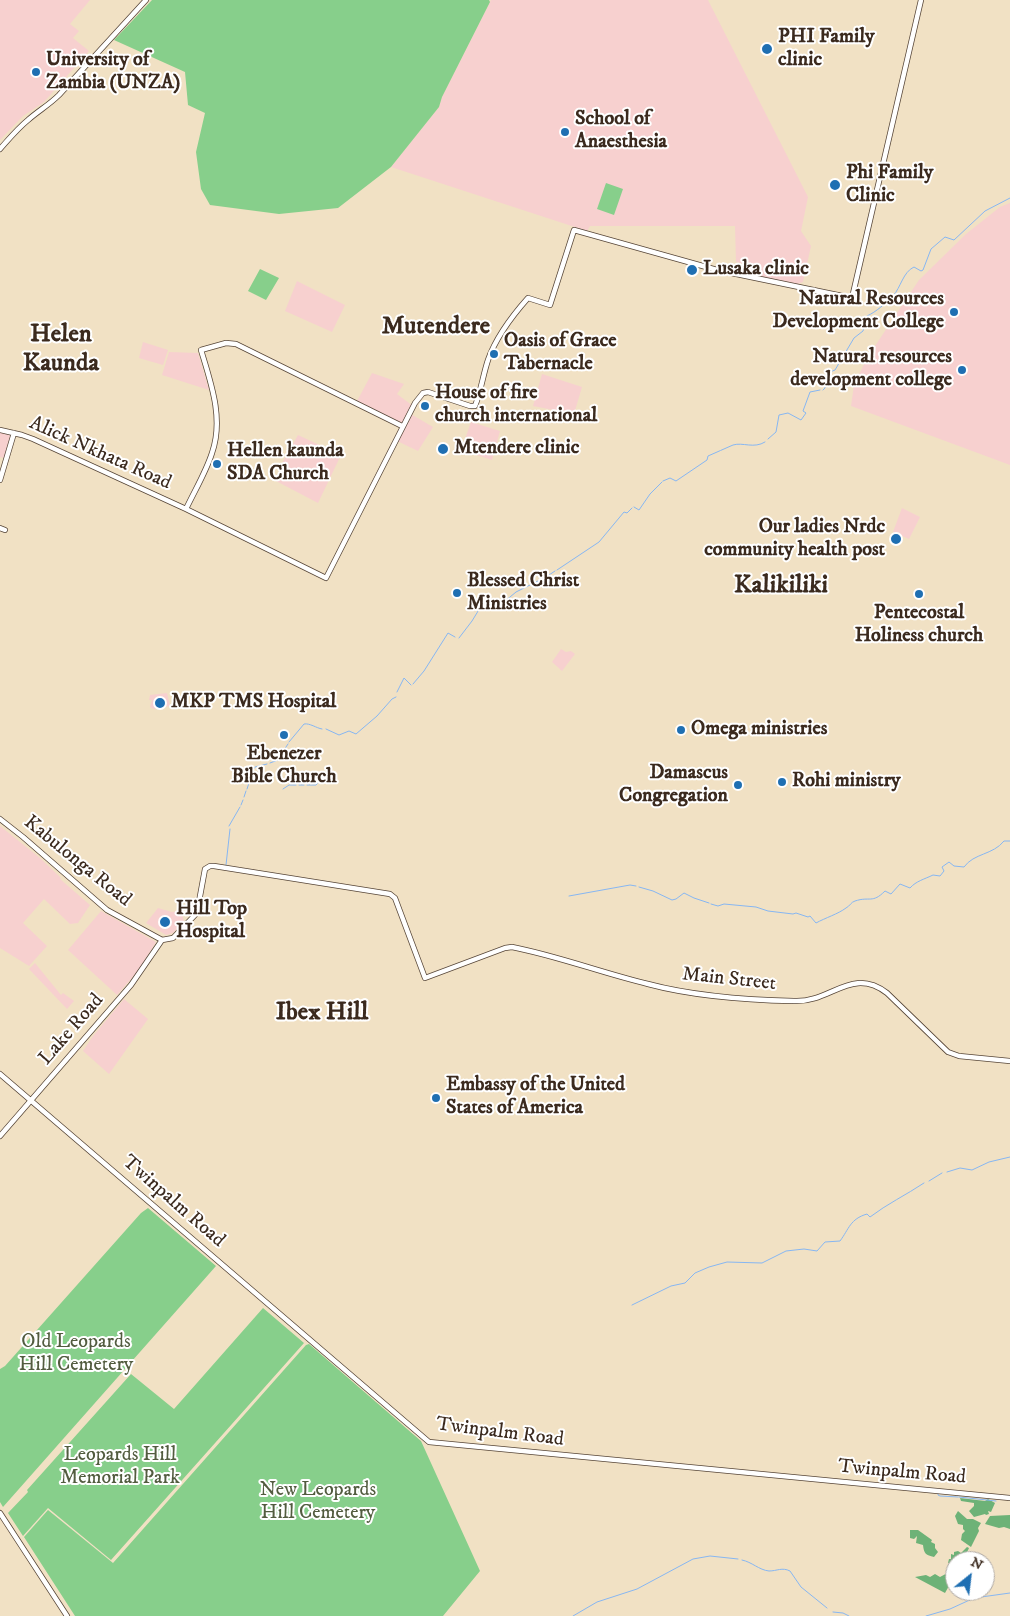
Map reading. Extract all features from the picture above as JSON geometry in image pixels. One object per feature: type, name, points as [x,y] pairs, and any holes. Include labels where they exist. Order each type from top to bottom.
[{"type":"main road","points":[[0,149],[29,118],[47,107],[59,95],[146,0]]},
{"type":"main road","points":[[186,509],[211,456],[216,438],[215,403],[201,350],[226,343],[236,344],[402,426],[415,403],[425,392],[475,406],[488,358],[522,305],[528,298],[550,304],[574,230],[717,270],[852,298],[921,0]]},
{"type":"main road","name":"Alick Nkhata Road","points":[[0,430],[34,439],[186,509],[326,578],[402,426]]},
{"type":"main road","points":[[0,472],[13,433]]},
{"type":"main road","points":[[0,480],[13,433]]},
{"type":"main road","name":"Kabulonga Road","points":[[0,819],[107,910],[162,940]]},
{"type":"main road","name":"Main Street","points":[[162,940],[173,938],[191,920],[198,907],[205,869],[210,866],[219,867],[390,894],[395,898],[425,978],[512,947],[653,986],[727,997],[802,1001],[817,998],[853,983],[868,983],[876,985],[887,993],[948,1052],[959,1056],[1010,1060]]},
{"type":"main road","name":"Lake Road","points":[[0,1136],[134,981],[162,940]]},
{"type":"main road","name":"Twinpalm Road","points":[[0,1074],[428,1442],[1010,1498]]},
{"type":"main road","points":[[36,1096],[37,1105]]},
{"type":"main road","points":[[26,1097],[27,1106]]},
{"type":"main road","points":[[0,1514],[67,1616]]},
{"type":"shaded area","name":"University of Zambia (UNZA)","points":[[0,0],[90,0],[70,24],[79,31],[73,38],[89,51],[44,102],[23,116],[0,140]]},
{"type":"shaded area","points":[[491,0],[708,0],[808,197],[801,231],[811,246],[803,282],[797,284],[743,273],[744,264],[736,262],[735,226],[590,226],[587,231],[391,167],[439,107],[442,97]]},
{"type":"shaded area","name":"Natural Resources Development College","points":[[1010,203],[1010,465],[851,406],[854,385],[867,358],[919,280],[966,234],[1000,207]]},
{"type":"shaded area","points":[[297,281],[345,305],[332,332],[285,311]]},
{"type":"shaded area","points":[[143,342],[168,350],[163,365],[139,358]]},
{"type":"shaded area","points":[[169,352],[198,353],[209,390],[162,375]]},
{"type":"shaded area","points":[[372,373],[404,384],[397,394],[413,406],[409,413],[433,427],[418,451],[395,440],[402,426],[356,403]]},
{"type":"shaded area","points":[[542,374],[582,387],[574,414],[533,406]]},
{"type":"shaded area","points":[[471,422],[500,431],[492,460],[461,450]]},
{"type":"shaded area","points":[[0,432],[11,434],[4,458],[0,457]]},
{"type":"shaded area","points":[[298,435],[341,455],[318,503],[276,481],[280,467]]},
{"type":"shaded area","points":[[902,508],[920,517],[909,539],[893,532]]},
{"type":"shaded area","points":[[561,649],[575,654],[562,671],[552,662]]},
{"type":"shaded area","name":"MKP TMS Hospital","points":[[167,693],[170,706],[154,709],[150,707],[152,700],[149,700],[150,695]]},
{"type":"shaded area","points":[[0,826],[40,858],[60,879],[90,905],[78,923],[70,924],[44,899],[23,923],[47,946],[29,966],[0,948]]},
{"type":"shaded area","name":"Hill Top Hospital","points":[[158,908],[172,912],[181,911],[184,921],[173,933],[166,935],[146,923]]},
{"type":"shaded area","points":[[101,911],[156,942],[139,970],[117,995],[68,950]]},
{"type":"shaded area","points":[[35,963],[61,995],[63,993],[74,1001],[67,1009],[29,969]]},
{"type":"shaded area","points":[[124,999],[148,1019],[109,1074],[83,1051]]},
{"type":"green space","points":[[152,0],[489,0],[490,2],[442,97],[439,107],[391,167],[338,208],[279,214],[210,205],[201,189],[196,152],[205,113],[188,105],[185,72],[114,40]]},
{"type":"green space","points":[[606,183],[623,189],[614,215],[597,209]]},
{"type":"green space","points":[[260,269],[279,278],[266,300],[248,291]]},
{"type":"green space","name":"Old Leopards Hill Cemetery","points":[[148,1208],[216,1266],[3,1507],[0,1502],[0,1369],[5,1366],[141,1213]]},
{"type":"green space","name":"Leopards Hill Memorial Park","points":[[263,1308],[304,1343],[111,1560],[48,1508],[23,1536],[8,1513],[131,1374],[174,1409]]},
{"type":"green space","name":"New Leopards Hill Cemetery","points":[[309,1344],[421,1441],[480,1571],[443,1616],[75,1616],[24,1537],[48,1510],[113,1563],[306,1345]]},
{"type":"green space","points":[[960,1498],[985,1501],[988,1499],[995,1503],[991,1512],[988,1511],[989,1514],[974,1517],[969,1511],[974,1506],[974,1503],[961,1501]]},
{"type":"green space","points":[[958,1511],[967,1519],[973,1519],[981,1523],[971,1547],[961,1540],[962,1534],[965,1531],[963,1525],[958,1524],[955,1516]]},
{"type":"green space","points":[[1010,1515],[1010,1529],[985,1524],[990,1516]]},
{"type":"green space","points":[[910,1530],[918,1530],[932,1540],[931,1542],[935,1544],[938,1552],[934,1557],[926,1554],[923,1545],[916,1543],[917,1536],[914,1539],[910,1538]]},
{"type":"green space","points":[[935,1574],[940,1577],[945,1574],[945,1593],[915,1577],[926,1575],[930,1577]]},
{"type":"waterway","points":[[823,390],[830,372],[835,370],[854,338],[863,331],[867,316],[893,296],[907,272],[914,267],[921,271],[923,270],[931,249],[945,237],[954,240],[985,211],[1010,198]]},
{"type":"waterway","points":[[768,439],[776,432],[779,415],[788,413],[801,420],[806,413],[803,411],[810,392],[820,390]]},
{"type":"waterway","points":[[663,481],[670,478],[676,481],[707,460],[708,456],[733,445],[757,445],[765,442]]},
{"type":"waterway","points":[[634,507],[639,510],[650,494],[662,482]]},
{"type":"waterway","points":[[557,570],[599,542],[624,512],[627,513],[632,508]]},
{"type":"waterway","points":[[459,638],[483,603],[490,602],[498,607],[516,592],[555,571]]},
{"type":"waterway","points":[[413,684],[424,671],[448,633],[455,637]]},
{"type":"waterway","points":[[397,692],[404,678],[411,685]]},
{"type":"waterway","points":[[326,729],[339,735],[349,731],[356,734],[396,697]]},
{"type":"waterway","points":[[289,742],[304,724],[322,729]]},
{"type":"waterway","points":[[282,753],[288,744]]},
{"type":"waterway","points":[[270,763],[278,760],[281,756]]},
{"type":"waterway","points":[[252,772],[255,767],[267,764]]},
{"type":"waterway","points":[[307,785],[316,785],[327,774],[332,777]]},
{"type":"waterway","points":[[247,789],[250,780]]},
{"type":"waterway","points":[[283,789],[289,785],[296,785]]},
{"type":"waterway","points":[[299,785],[304,785]]},
{"type":"waterway","points":[[244,797],[246,791]]},
{"type":"waterway","points":[[241,805],[243,800]]},
{"type":"waterway","points":[[229,826],[240,807]]},
{"type":"waterway","points":[[226,865],[230,829]]},
{"type":"waterway","points":[[711,904],[718,906],[724,904],[756,907],[768,911],[796,913],[810,916],[816,923],[843,910],[854,902],[874,899],[885,891],[891,894],[900,884],[910,888],[933,875],[940,876],[944,871],[942,867],[949,862],[954,866],[964,867],[968,862],[995,849],[1004,841],[1010,841]]},
{"type":"waterway","points":[[569,896],[630,885],[636,886]]},
{"type":"waterway","points":[[639,887],[672,900],[684,893],[709,903]]},
{"type":"waterway","points":[[947,1172],[960,1168],[972,1170],[989,1162],[1010,1157]]},
{"type":"waterway","points":[[929,1181],[942,1173]]},
{"type":"waterway","points":[[632,1305],[671,1286],[685,1283],[695,1273],[709,1267],[727,1262],[762,1263],[786,1251],[804,1249],[817,1251],[825,1242],[840,1241],[851,1225],[861,1216],[867,1214],[870,1217],[924,1183]]},
{"type":"waterway","points":[[938,1492],[940,1496],[958,1497]]},
{"type":"waterway","points":[[959,1497],[996,1501]]},
{"type":"waterway","points":[[573,1616],[597,1602],[637,1589],[693,1559],[710,1556],[738,1559]]},
{"type":"waterway","points":[[742,1560],[769,1571],[782,1569],[790,1571],[801,1587],[827,1608]]},
{"type":"waterway","points":[[926,1616],[950,1609],[974,1598],[1010,1593]]},
{"type":"waterway","points":[[833,1612],[849,1616]]},
{"type":"place","name":"PHI Family clinic","points":[[767,49]]},
{"type":"place","name":"University of Zambia (UNZA)","points":[[36,72]]},
{"type":"place","name":"School of Anaesthesia","points":[[565,132]]},
{"type":"place","name":"Phi Family Clinic","points":[[835,185]]},
{"type":"place","name":"Lusaka clinic","points":[[692,270]]},
{"type":"place","name":"Natural Resources Development College","points":[[954,312]]},
{"type":"place","name":"Oasis of Grace Tabernacle","points":[[494,354]]},
{"type":"place","name":"Natural resources development college","points":[[962,370]]},
{"type":"place","name":"House of fire church international","points":[[425,406]]},
{"type":"place","name":"Mtendere clinic","points":[[443,449]]},
{"type":"place","name":"Hellen kaunda SDA Church","points":[[217,464]]},
{"type":"place","name":"Our ladies Nrdc community health post","points":[[896,539]]},
{"type":"place","name":"Blessed Christ Ministries","points":[[457,593]]},
{"type":"place","name":"Pentecostal Holiness church","points":[[919,594]]},
{"type":"place","name":"MKP TMS Hospital","points":[[160,703]]},
{"type":"place","name":"Omega ministries","points":[[681,730]]},
{"type":"place","name":"Ebenezer Bible Church","points":[[284,735]]},
{"type":"place","name":"Rohi ministry","points":[[782,782]]},
{"type":"place","name":"Damascus Congregation","points":[[738,785]]},
{"type":"place","name":"Hill Top Hospital","points":[[165,922]]},
{"type":"place","name":"Embassy of the United States of America","points":[[436,1098]]},
{"type":"district","name":"Mutendere","points":[[436,328]]},
{"type":"district","name":"Helen Kaunda","points":[[61,350]]},
{"type":"district","name":"Kalikiliki","points":[[781,587]]},
{"type":"district","name":"Ibex Hill","points":[[322,1014]]}]
